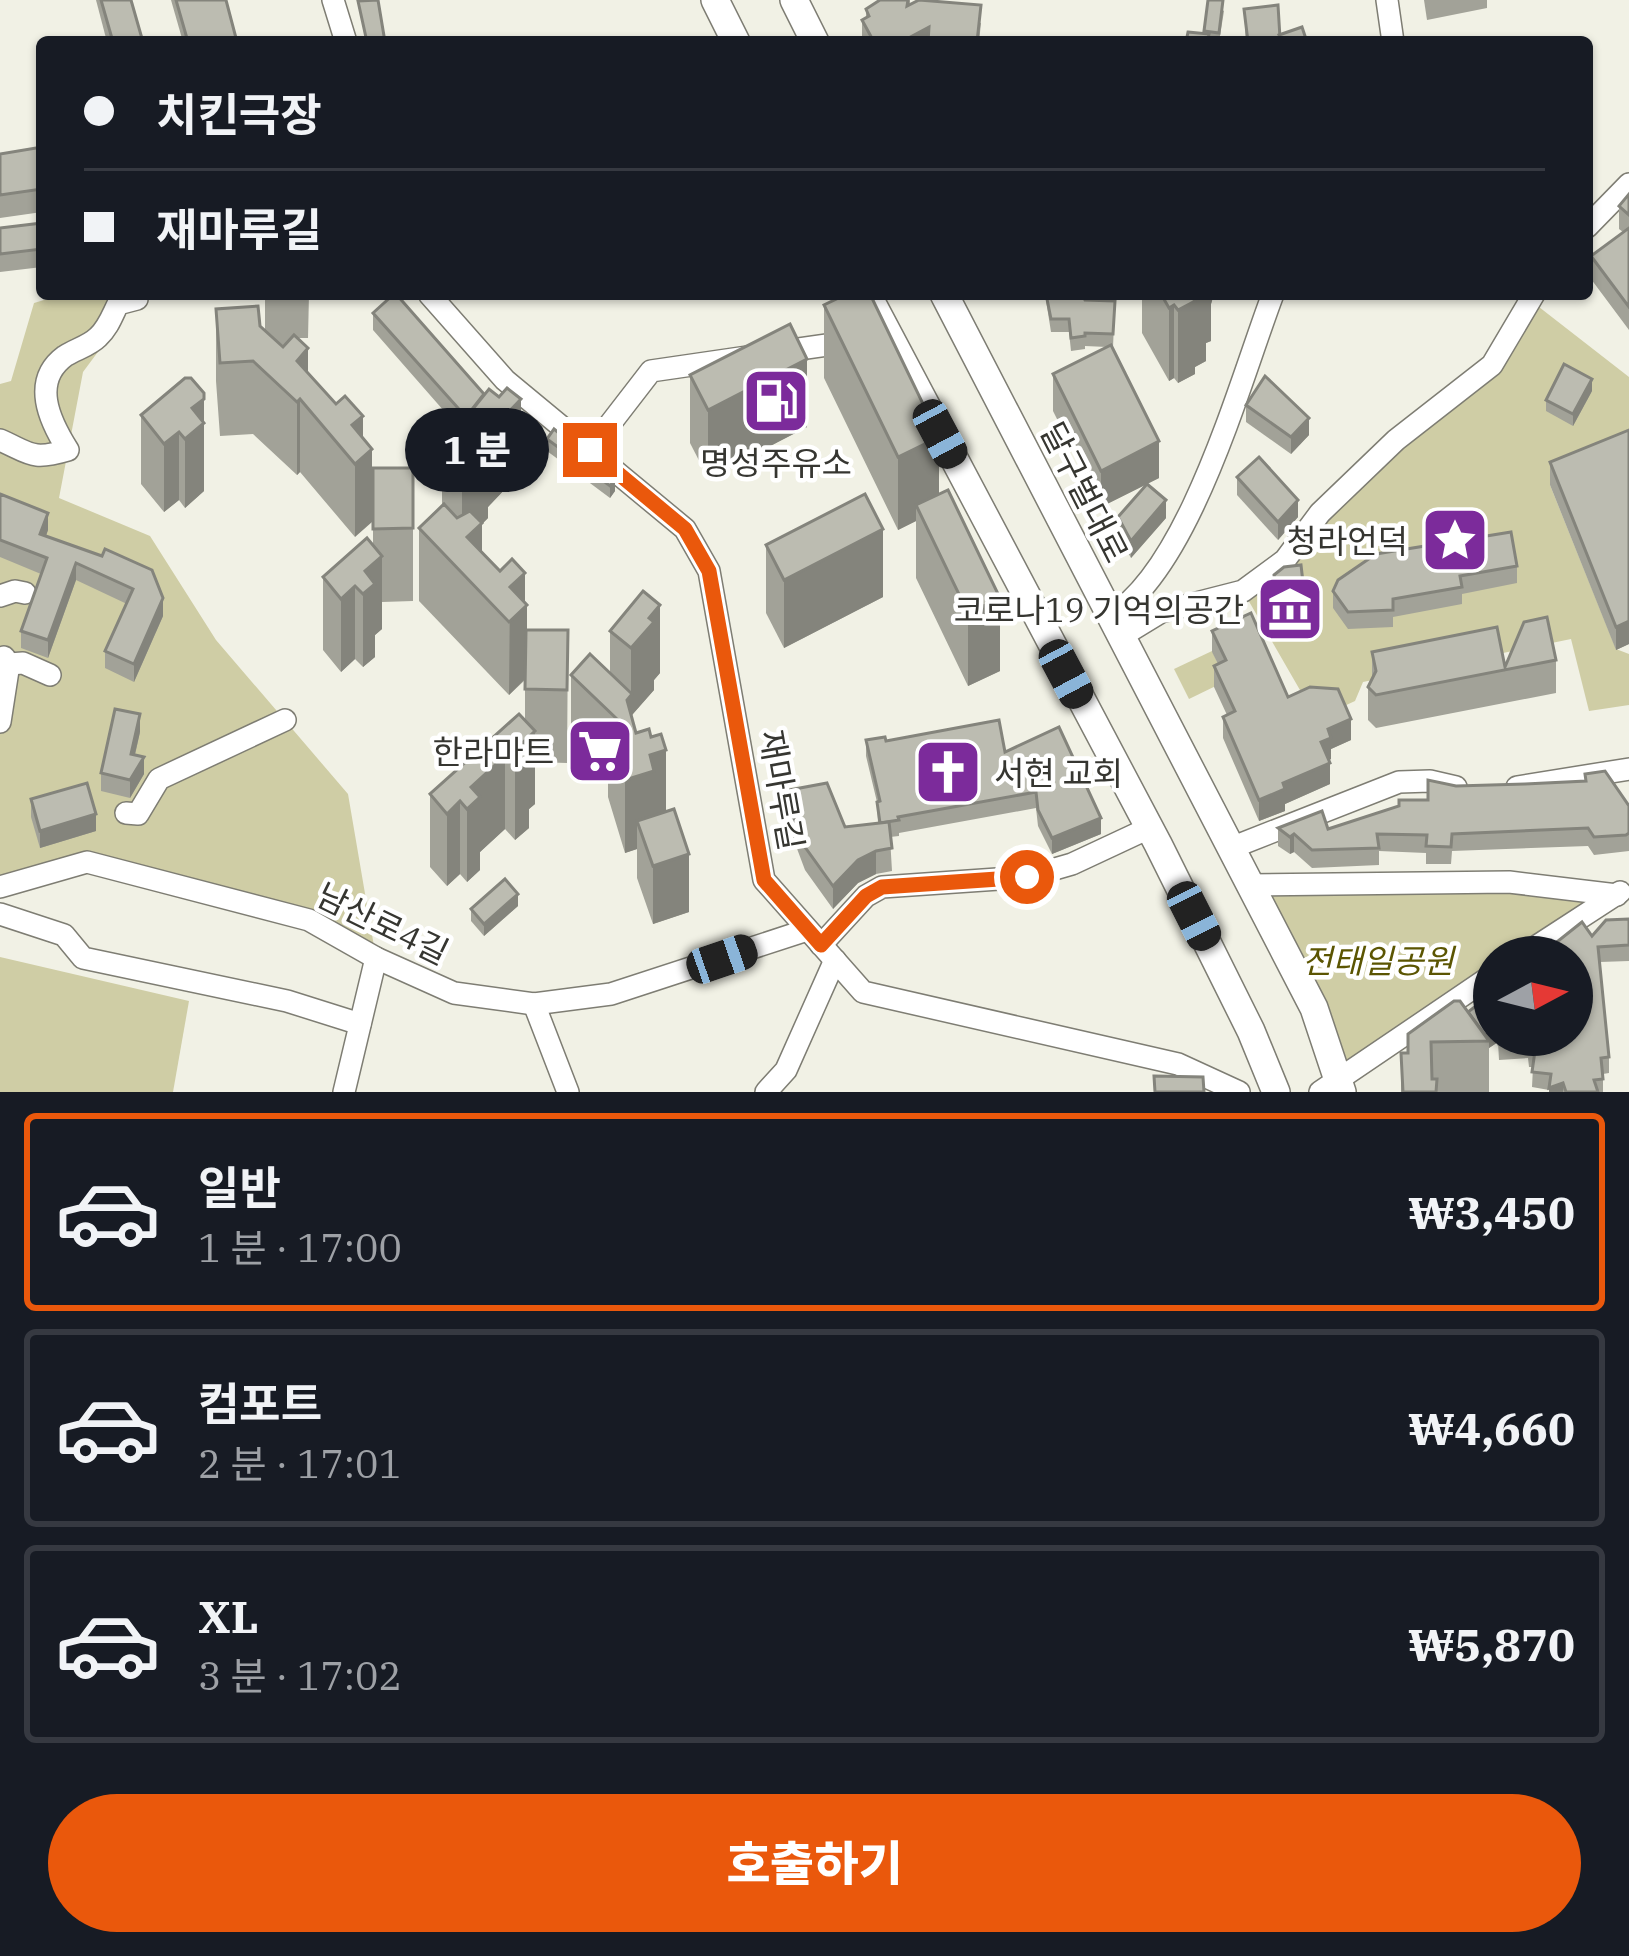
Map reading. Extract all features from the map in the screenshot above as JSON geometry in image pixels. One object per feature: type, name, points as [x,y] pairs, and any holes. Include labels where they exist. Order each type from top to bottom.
[{"type":"main road","points":[[715,0],[733,36]]},
{"type":"main road","points":[[794,0],[812,36]]},
{"type":"main road","points":[[870,300],[1149,828],[1251,1031],[1276,1092]]},
{"type":"main road","name":"달구벌대로","points":[[947,300],[1314,1008],[1334,1087]]},
{"type":"street","points":[[333,0],[344,36]]},
{"type":"street","points":[[1388,0],[1392,36]]},
{"type":"street","points":[[1593,221],[1629,184]]},
{"type":"street","points":[[0,440],[29,456],[68,450],[44,392],[45,380],[57,363],[102,339],[118,304],[133,300]]},
{"type":"street","name":"재마루길","points":[[434,300],[505,380],[685,529],[709,571],[764,880],[863,992],[1178,1064],[1239,1092]]},
{"type":"street","points":[[1114,627],[1186,527],[1271,300]]},
{"type":"street","points":[[1114,627],[1243,591],[1285,560],[1320,513],[1396,440],[1492,364],[1530,300]]},
{"type":"street","points":[[590,450],[651,371],[890,338]]},
{"type":"street","points":[[0,596],[25,593]]},
{"type":"street","points":[[0,722],[3,661],[23,663],[50,675]]},
{"type":"street","points":[[126,813],[138,814],[159,778],[285,720]]},
{"type":"street","points":[[1231,848],[1400,782],[1430,781],[1468,789],[1525,787],[1629,769]]},
{"type":"street","points":[[766,1092],[786,1070],[821,945],[866,896],[882,887],[1027,877],[1072,864],[1149,828]]},
{"type":"street","name":"남산로4길","points":[[0,886],[88,862],[309,920],[376,958],[454,993],[534,1004],[611,994],[821,945]]},
{"type":"street","points":[[1248,885],[1509,882],[1623,891]]},
{"type":"street","points":[[1553,936],[1623,891]]},
{"type":"street","points":[[0,914],[64,935],[83,958],[287,1001],[360,1024]]},
{"type":"street","points":[[344,1092],[376,958]]},
{"type":"street","points":[[1334,1087],[1473,989]]},
{"type":"street","points":[[534,1004],[568,1092]]},
{"type":"green space","points":[[137,300],[83,372],[59,498],[150,536],[216,640],[348,794],[376,958],[309,920],[88,862],[0,886],[0,384],[11,381],[34,303]]},
{"type":"green space","points":[[1530,300],[1629,377],[1629,440],[1550,485],[1616,649],[1629,654],[1629,705],[1589,711],[1571,639],[1363,682],[1355,701],[1342,707],[1308,704],[1243,591],[1320,513],[1492,365]]},
{"type":"green space","points":[[1212,651],[1226,681],[1189,699],[1174,669]]},
{"type":"green space","name":"전태일공원","points":[[1248,885],[1617,895],[1554,936],[1473,936],[1473,988],[1340,1078]]},
{"type":"green space","points":[[0,957],[189,1001],[173,1092],[0,1092]]},
{"type":"building","points":[[101,0],[131,0],[141,36],[111,36]]},
{"type":"building","points":[[176,0],[226,0],[235,36],[186,36]]},
{"type":"building","points":[[378,0],[384,36],[366,36],[358,1]]},
{"type":"building","points":[[880,0],[908,0],[907,6],[919,0],[981,5],[978,36],[928,36],[929,27],[912,36],[871,36],[862,20],[869,16],[866,9]]},
{"type":"building","points":[[1208,0],[1223,0],[1219,33],[1204,31]]},
{"type":"building","points":[[1278,5],[1280,36],[1247,36],[1244,9]]},
{"type":"building","points":[[1302,27],[1305,36],[1279,36]]},
{"type":"building","points":[[36,148],[36,190],[0,195],[0,154]]},
{"type":"building","points":[[1629,194],[1629,215],[1619,206]]},
{"type":"building","points":[[36,224],[36,250],[0,254],[0,228]]},
{"type":"building","points":[[1629,228],[1629,307],[1593,259]]},
{"type":"building","points":[[387,300],[401,300],[484,394],[466,417],[373,313]]},
{"type":"building","points":[[834,300],[873,300],[939,437],[898,457],[824,305]]},
{"type":"building","points":[[1047,300],[1115,301],[1113,334],[1085,333],[1071,338],[1069,319],[1051,319]]},
{"type":"building","points":[[1164,300],[1195,301],[1178,310],[1174,305],[1169,308]]},
{"type":"building","points":[[258,306],[260,326],[283,347],[294,335],[308,348],[297,361],[336,404],[345,396],[363,416],[352,425],[372,449],[355,464],[300,399],[297,402],[253,361],[220,363],[216,309]]},
{"type":"building","points":[[790,324],[807,359],[708,410],[690,375]]},
{"type":"building","points":[[1111,345],[1159,441],[1101,471],[1053,374]]},
{"type":"building","points":[[1564,364],[1592,379],[1573,414],[1546,400]]},
{"type":"building","points":[[1265,376],[1309,418],[1291,437],[1246,405]]},
{"type":"building","points":[[191,378],[204,393],[204,399],[192,408],[204,423],[185,439],[179,432],[164,444],[141,415]]},
{"type":"building","points":[[507,388],[521,399],[482,440],[488,445],[462,470],[442,453],[442,447],[489,389],[499,397]]},
{"type":"building","points":[[554,429],[615,479],[610,486],[547,439]]},
{"type":"building","points":[[1629,430],[1629,621],[1616,627],[1550,462]]},
{"type":"building","points":[[1259,457],[1298,500],[1278,522],[1237,477]]},
{"type":"building","points":[[373,468],[413,468],[413,528],[373,529]]},
{"type":"building","points":[[1147,484],[1166,500],[1131,541],[1118,517]]},
{"type":"building","points":[[948,490],[1000,598],[968,613],[916,505]]},
{"type":"building","points":[[0,494],[48,513],[40,534],[102,556],[105,549],[152,570],[163,598],[134,664],[105,651],[133,589],[76,563],[48,640],[21,631],[47,558],[0,540]]},
{"type":"building","points":[[865,494],[883,529],[784,580],[766,545]]},
{"type":"building","points":[[444,504],[457,518],[470,511],[482,523],[467,537],[500,571],[512,559],[525,573],[510,587],[527,605],[509,622],[419,528]]},
{"type":"building","points":[[1511,532],[1517,566],[1460,576],[1462,587],[1393,599],[1393,610],[1348,612],[1333,591],[1338,580],[1376,554]]},
{"type":"building","points":[[367,538],[382,556],[365,571],[375,584],[363,594],[355,586],[341,599],[323,577]]},
{"type":"building","name":"코로나19 기억의공간","points":[[1301,565],[1308,626],[1280,629],[1274,575],[1284,567]]},
{"type":"building","points":[[643,591],[660,605],[649,618],[654,622],[631,648],[610,631]]},
{"type":"building","points":[[1251,613],[1288,697],[1310,687],[1338,689],[1351,719],[1328,729],[1331,738],[1321,742],[1330,763],[1283,783],[1285,789],[1259,800],[1223,717],[1235,711],[1214,666],[1226,660],[1212,631]]},
{"type":"building","points":[[1547,617],[1556,660],[1376,695],[1368,687],[1376,671],[1372,652],[1497,627],[1505,667],[1524,622]]},
{"type":"building","points":[[526,630],[568,630],[567,690],[525,689]]},
{"type":"building","points":[[590,654],[632,694],[627,700],[636,733],[649,729],[651,737],[661,734],[666,750],[650,755],[654,771],[625,780],[608,724],[619,721],[571,675]]},
{"type":"building","points":[[115,709],[140,714],[131,754],[144,757],[130,780],[101,773]]},
{"type":"building","points":[[519,714],[535,731],[520,745],[529,755],[515,767],[505,756],[471,787],[480,797],[467,809],[460,801],[447,814],[430,794]]},
{"type":"building","points":[[999,720],[1005,752],[1059,727],[1101,818],[1052,838],[1038,810],[1036,792],[880,823],[880,801],[866,740],[885,737],[886,741]]},
{"type":"building","points":[[1605,771],[1629,806],[1626,835],[1594,837],[1588,828],[1452,834],[1451,847],[1426,846],[1427,835],[1377,834],[1379,848],[1312,850],[1294,834],[1290,837],[1278,828],[1322,811],[1328,829],[1399,806],[1399,800],[1428,800],[1428,780],[1456,786],[1586,781],[1585,774]]},
{"type":"building","points":[[87,783],[96,814],[40,831],[31,799]]},
{"type":"building","points":[[827,783],[845,827],[889,822],[892,848],[858,860],[833,886],[805,847],[784,791]]},
{"type":"building","points":[[674,809],[689,854],[653,866],[637,821]]},
{"type":"building","points":[[505,879],[518,894],[484,924],[471,909]]},
{"type":"building","points":[[1629,919],[1629,945],[1598,947],[1609,1057],[1601,1058],[1603,1079],[1594,1080],[1598,1092],[1566,1092],[1563,1083],[1549,1088],[1551,1074],[1532,1072],[1534,1056],[1593,1056],[1592,936],[1606,920]]},
{"type":"building","points":[[1582,922],[1592,936],[1564,936]]},
{"type":"building","points":[[1454,1001],[1460,1001],[1473,1019],[1473,1041],[1431,1042],[1436,1092],[1403,1092],[1401,1053],[1408,1053],[1408,1034]]},
{"type":"building","points":[[1154,1076],[1203,1077],[1204,1092],[1155,1092]]},
{"type":"place","name":"명성주유소","points":[[776,401]]},
{"type":"place","name":"청라언덕","points":[[1455,540]]},
{"type":"place","name":"코로나19 기억의공간","points":[[1290,609]]},
{"type":"place","name":"한라마트","points":[[600,751]]},
{"type":"place","name":"서현 교회","points":[[948,772]]},
{"type":"route","points":[[590,450],[685,529],[709,571],[764,880],[821,945],[866,896],[882,887],[1027,877]]}]
